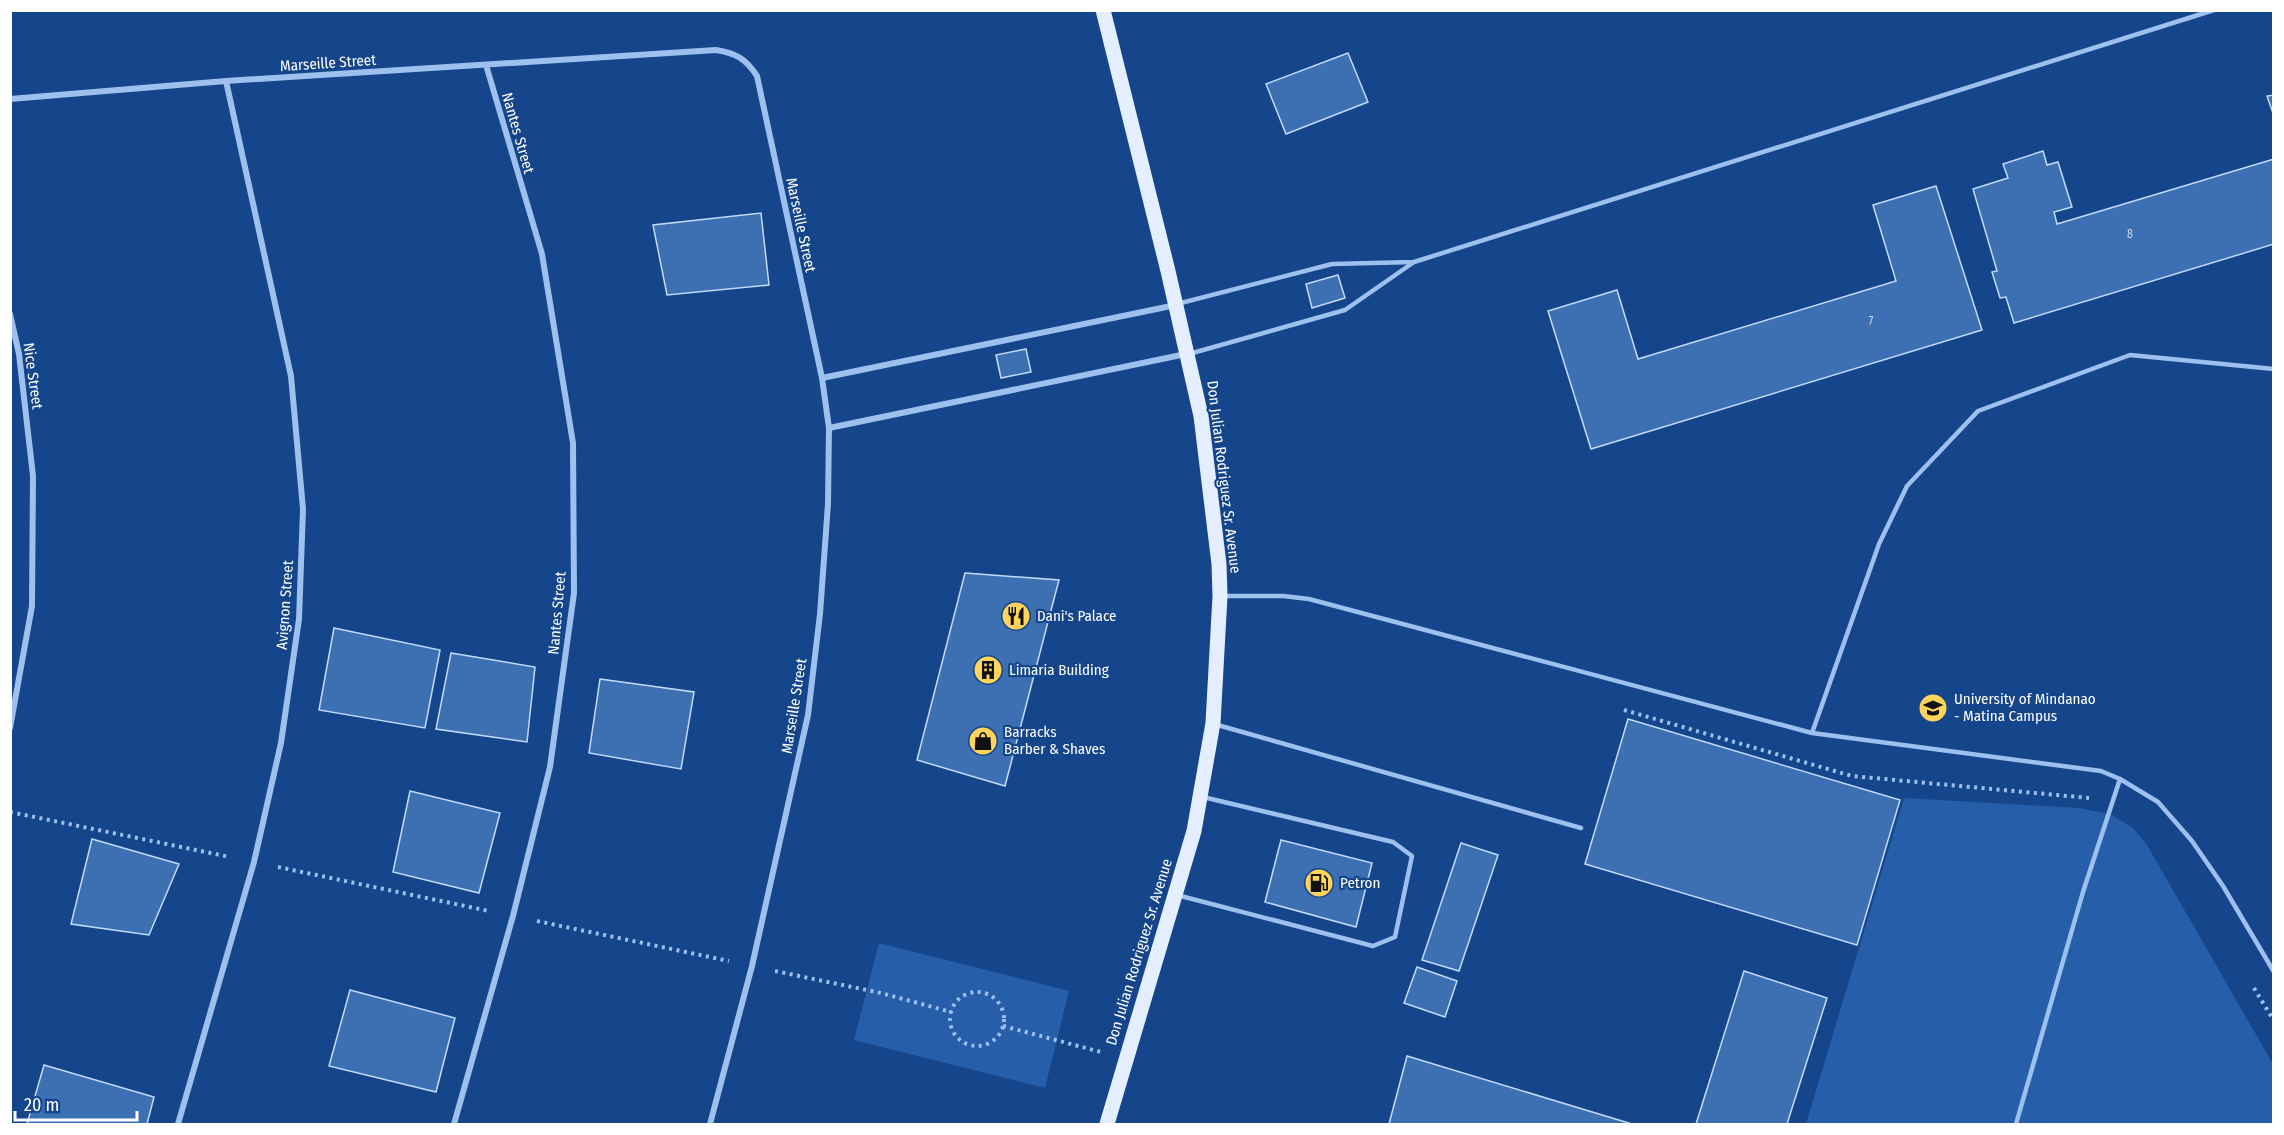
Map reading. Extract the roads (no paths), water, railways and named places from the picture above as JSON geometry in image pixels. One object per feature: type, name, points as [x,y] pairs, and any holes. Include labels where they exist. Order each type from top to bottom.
[{"type":"main road","name":"Don Julian Rodriguez Sr. Avenue","points":[[1103,10],[1201,416],[1219,564],[1220,596],[1213,723],[1194,831],[1107,1125]]},
{"type":"street","name":"Marseille Street","points":[[10,99],[226,81],[716,50],[742,57],[757,76],[822,378],[829,428],[828,504],[820,614],[808,715],[752,966],[710,1125]]},
{"type":"street","name":"Nantes Street","points":[[454,1125],[513,916],[550,767],[574,593],[573,442],[542,254],[486,65]]},
{"type":"street","name":"Avignon Street","points":[[178,1125],[254,862],[281,742],[299,619],[303,509],[291,376],[226,81]]},
{"type":"street","points":[[822,378],[1176,305]]},
{"type":"street","name":"Nice Street","points":[[10,314],[19,354],[33,476],[32,606],[10,728]]},
{"type":"street","points":[[829,428],[1187,354]]},
{"type":"lane","points":[[1176,305],[1332,264],[1414,262],[2214,10]]},
{"type":"lane","points":[[1187,354],[1345,310],[1414,262]]},
{"type":"lane","points":[[1812,733],[1879,544],[1907,486],[1978,411],[2130,355],[2274,369]]},
{"type":"lane","points":[[1220,596],[1283,596],[1309,599],[1812,733],[2101,771],[2120,779],[2158,802],[2192,841],[2223,886],[2274,972]]},
{"type":"lane","points":[[1213,723],[1581,828]]},
{"type":"lane","points":[[2016,1125],[2084,892],[2120,779]]},
{"type":"lane","points":[[1175,895],[1373,946],[1395,937],[1412,856],[1393,842],[1200,796]]},
{"type":"place","name":"Dani's Palace","points":[[1016,616]]},
{"type":"place","name":"Limaria Building","points":[[988,670]]},
{"type":"place","name":"University of Mindanao - Matina Campus","points":[[1933,708]]},
{"type":"place","name":"Barracks Barber & Shaves","points":[[983,741]]},
{"type":"place","name":"Petron","points":[[1319,883]]}]
